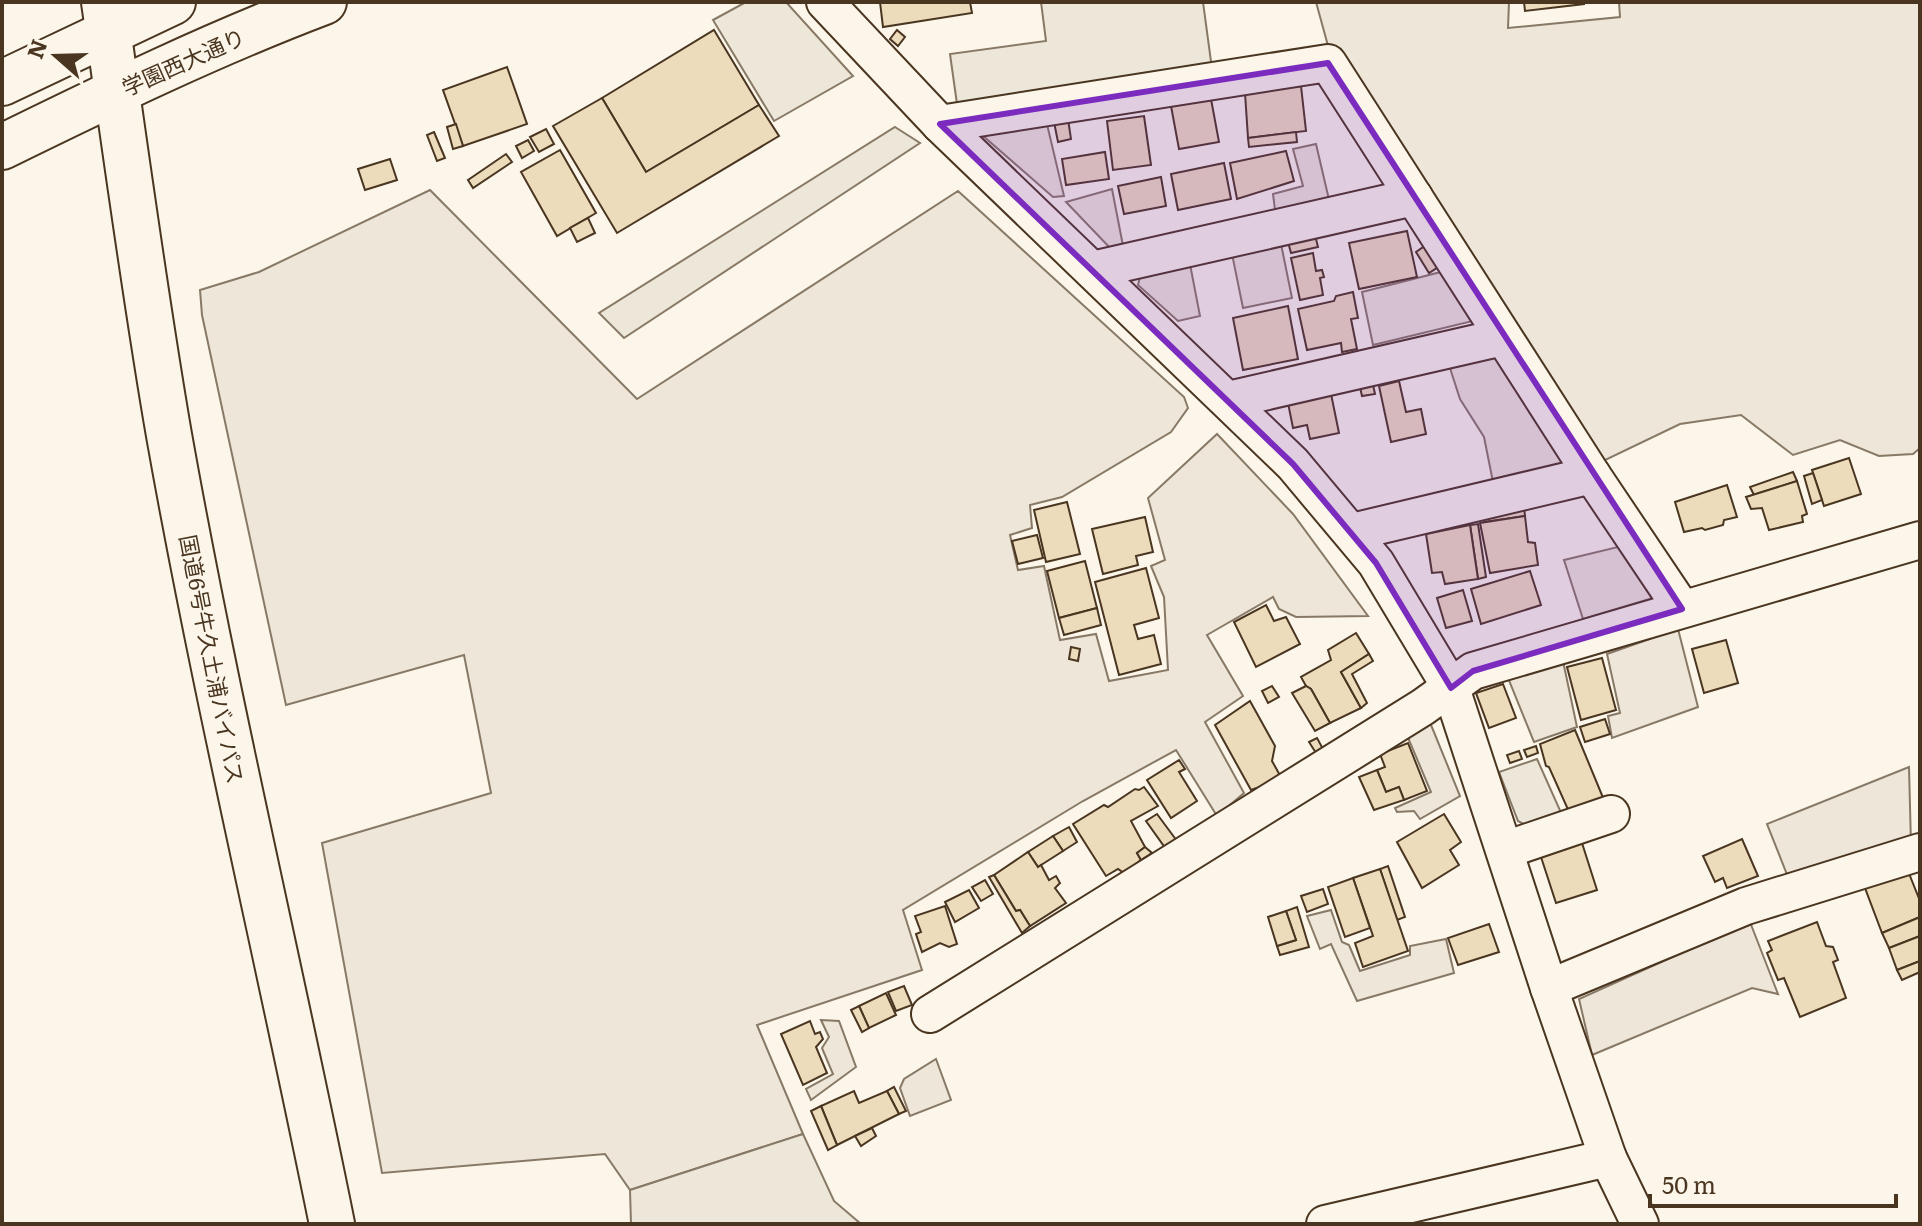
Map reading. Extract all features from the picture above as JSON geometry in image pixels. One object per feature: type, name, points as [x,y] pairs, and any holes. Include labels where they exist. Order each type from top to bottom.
[{"type":"main road","points":[[2,83],[107,17],[173,2]]},
{"type":"main road","name":"学園西大通り","points":[[2,147],[117,90],[324,2]]},
{"type":"main road","name":"国道6号牛久土浦バイパス","points":[[107,17],[169,433],[234,767],[289,1010],[332,1224]]},
{"type":"street","points":[[825,2],[940,124],[1293,464],[1376,563],[1451,688],[1608,1158],[1640,1224]]},
{"type":"street","points":[[940,124],[1328,63],[1592,475],[1682,609]]},
{"type":"street","points":[[1092,270],[1414,197]]},
{"type":"street","points":[[1228,400],[1503,337]]},
{"type":"street","points":[[1352,532],[1592,475]]},
{"type":"street","points":[[930,1014],[1451,688],[1473,671],[1920,540]]},
{"type":"street","points":[[1505,850],[1611,814]]},
{"type":"street","points":[[1549,988],[1746,906],[1920,852]]},
{"type":"street","points":[[1325,1224],[1608,1158]]},
{"type":"highlighted area","points":[[1328,63],[1682,609],[1473,671],[1451,688],[1376,563],[1293,464],[940,124]]},
{"type":"shaded area","points":[[746,2],[786,2],[853,76],[774,121],[713,20]]},
{"type":"shaded area","points":[[1041,2],[1203,2],[1212,69],[957,104],[950,54],[1046,41]]},
{"type":"shaded area","points":[[1316,2],[1509,2],[1508,28],[1620,17],[1619,2],[1920,2],[1920,448],[1913,454],[1879,456],[1840,440],[1793,455],[1741,415],[1680,424],[1599,463],[1330,53]]},
{"type":"shaded area","points":[[1046,120],[1064,196],[1053,197],[982,135]]},
{"type":"shaded area","points":[[895,127],[920,143],[624,338],[599,313]]},
{"type":"shaded area","points":[[1316,144],[1330,204],[1275,210],[1273,194],[1303,186],[1293,149]]},
{"type":"shaded area","points":[[1112,189],[1124,251],[1112,250],[1066,202]]},
{"type":"shaded area","points":[[430,190],[637,399],[958,191],[1184,397],[1188,408],[1171,432],[1062,497],[1030,505],[1032,528],[1010,535],[1018,570],[1044,566],[1060,640],[1096,634],[1109,681],[1168,670],[1164,597],[1151,566],[1165,560],[1148,498],[1217,434],[1293,514],[1368,616],[1296,617],[1279,609],[1273,597],[1207,635],[1243,696],[1205,722],[1244,793],[1217,816],[1176,750],[1083,801],[903,910],[922,970],[757,1025],[803,1134],[630,1190],[605,1154],[382,1173],[322,843],[491,793],[464,655],[286,705],[202,315],[200,290],[259,272]]},
{"type":"shaded area","points":[[1280,239],[1292,298],[1243,308],[1231,249]]},
{"type":"shaded area","points":[[1189,259],[1200,316],[1178,321],[1138,285],[1142,269]]},
{"type":"shaded area","points":[[1441,272],[1477,320],[1373,345],[1362,292]]},
{"type":"shaded area","points":[[1500,354],[1566,458],[1559,471],[1494,487],[1484,437],[1460,399],[1449,365]]},
{"type":"shaded area","points":[[1626,545],[1658,584],[1653,598],[1583,619],[1564,560]]},
{"type":"shaded area","points":[[1678,629],[1698,707],[1612,738],[1608,716],[1620,713],[1607,654]]},
{"type":"shaded area","points":[[1563,661],[1577,727],[1534,742],[1508,678]]},
{"type":"shaded area","points":[[1429,720],[1460,796],[1420,819],[1414,811],[1397,812],[1395,808],[1431,792],[1406,733]]},
{"type":"shaded area","points":[[1537,759],[1563,817],[1529,827],[1518,821],[1499,772]]},
{"type":"shaded area","points":[[1909,767],[1911,845],[1788,877],[1767,824]]},
{"type":"shaded area","points":[[1331,910],[1342,942],[1349,945],[1360,971],[1410,955],[1410,946],[1446,939],[1454,973],[1357,1001],[1331,944],[1320,949],[1307,916]]},
{"type":"shaded area","points":[[1750,922],[1778,994],[1752,988],[1592,1055],[1579,999]]},
{"type":"shaded area","points":[[821,1020],[839,1021],[856,1067],[811,1100],[806,1089],[833,1074],[822,1048],[829,1037]]},
{"type":"shaded area","points":[[936,1059],[951,1100],[910,1116],[900,1088],[904,1079]]},
{"type":"shaded area","points":[[803,1134],[834,1201],[861,1224],[631,1224],[630,1190]]},
{"type":"building","points":[[880,2],[970,2],[972,13],[883,27]]},
{"type":"building","points":[[1524,2],[1584,2],[1584,4],[1525,11]]},
{"type":"building","points":[[714,30],[759,105],[646,172],[602,98]]},
{"type":"building","points":[[897,30],[905,37],[898,46],[890,39]]},
{"type":"building","points":[[507,67],[527,124],[463,146],[443,90]]},
{"type":"building","points":[[1301,86],[1306,131],[1248,138],[1245,93]]},
{"type":"building","points":[[602,98],[646,172],[759,105],[779,136],[617,233],[553,126]]},
{"type":"building","points":[[1211,99],[1219,142],[1179,149],[1171,106]]},
{"type":"building","points":[[1144,116],[1151,165],[1113,170],[1107,121]]},
{"type":"building","points":[[1068,119],[1071,139],[1058,142],[1054,122]]},
{"type":"building","points":[[456,124],[463,146],[453,149],[447,127]]},
{"type":"building","points":[[546,129],[554,144],[539,152],[530,137]]},
{"type":"building","points":[[434,132],[445,158],[437,161],[427,135]]},
{"type":"building","points":[[1296,132],[1297,142],[1249,147],[1248,138]]},
{"type":"building","points":[[528,140],[534,151],[522,158],[516,146]]},
{"type":"building","points":[[560,150],[596,213],[557,236],[521,172]]},
{"type":"building","points":[[1286,151],[1294,181],[1237,199],[1230,163]]},
{"type":"building","points":[[1105,152],[1109,179],[1066,185],[1062,159]]},
{"type":"building","points":[[506,154],[512,162],[473,188],[468,180]]},
{"type":"building","points":[[390,159],[397,180],[365,190],[358,169]]},
{"type":"building","points":[[1224,163],[1231,199],[1178,210],[1171,174]]},
{"type":"building","points":[[1161,177],[1166,206],[1124,214],[1118,186]]},
{"type":"building","points":[[588,218],[595,233],[577,242],[570,228]]},
{"type":"building","points":[[1407,231],[1417,277],[1359,289],[1349,243]]},
{"type":"building","points":[[1315,235],[1318,247],[1291,253],[1288,242]]},
{"type":"building","points":[[1429,243],[1443,264],[1429,273],[1416,252]]},
{"type":"building","points":[[1313,253],[1316,271],[1322,270],[1324,277],[1320,278],[1323,295],[1300,300],[1291,258]]},
{"type":"building","points":[[1353,292],[1358,318],[1351,319],[1357,349],[1342,352],[1341,343],[1307,350],[1298,309],[1334,301],[1336,296]]},
{"type":"building","points":[[1288,306],[1298,359],[1243,370],[1233,318]]},
{"type":"building","points":[[1372,380],[1375,394],[1362,396],[1359,383]]},
{"type":"building","points":[[1399,381],[1406,412],[1421,409],[1426,434],[1391,442],[1379,386]]},
{"type":"building","points":[[1330,389],[1339,433],[1310,439],[1307,425],[1293,428],[1287,398]]},
{"type":"building","points":[[1849,458],[1861,494],[1824,506],[1812,470]]},
{"type":"building","points":[[1793,472],[1797,481],[1754,495],[1750,487]]},
{"type":"building","points":[[1813,473],[1822,500],[1812,504],[1804,476]]},
{"type":"building","points":[[1797,481],[1807,514],[1802,516],[1803,522],[1769,530],[1762,508],[1751,509],[1746,497]]},
{"type":"building","points":[[1727,485],[1737,517],[1724,520],[1723,525],[1684,532],[1675,502]]},
{"type":"building","points":[[1067,502],[1080,554],[1046,562],[1034,510]]},
{"type":"building","points":[[1524,507],[1525,516],[1484,522],[1483,513]]},
{"type":"building","points":[[1525,516],[1528,542],[1535,543],[1538,565],[1490,573],[1480,523]]},
{"type":"building","points":[[1145,517],[1153,552],[1136,556],[1138,565],[1103,574],[1092,529]]},
{"type":"building","points":[[1478,524],[1486,577],[1478,579],[1470,525]]},
{"type":"building","points":[[1470,525],[1478,579],[1445,584],[1442,572],[1432,573],[1426,534]]},
{"type":"building","points":[[1037,535],[1043,558],[1018,564],[1012,541]]},
{"type":"building","points":[[1085,561],[1097,608],[1059,618],[1047,571]]},
{"type":"building","points":[[1146,568],[1159,618],[1134,625],[1138,639],[1154,635],[1161,664],[1119,675],[1095,582]]},
{"type":"building","points":[[1530,571],[1541,605],[1481,624],[1471,589]]},
{"type":"building","points":[[1463,590],[1472,621],[1446,628],[1437,598]]},
{"type":"building","points":[[1266,605],[1274,621],[1286,617],[1300,644],[1256,667],[1234,622]]},
{"type":"building","points":[[1097,608],[1101,625],[1064,635],[1059,618]]},
{"type":"building","points":[[1356,633],[1369,654],[1341,672],[1361,708],[1330,723],[1301,677],[1331,660],[1328,650]]},
{"type":"building","points":[[1726,640],[1738,683],[1704,693],[1692,649]]},
{"type":"building","points":[[1071,647],[1080,649],[1078,661],[1069,659]]},
{"type":"building","points":[[1369,654],[1373,661],[1352,674],[1367,703],[1361,708],[1341,672]]},
{"type":"building","points":[[1602,658],[1616,710],[1581,720],[1567,667]]},
{"type":"building","points":[[1503,684],[1516,718],[1489,728],[1476,693]]},
{"type":"building","points":[[1272,686],[1279,697],[1268,703],[1262,691]]},
{"type":"building","points":[[1306,686],[1311,689],[1330,723],[1315,731],[1292,693]]},
{"type":"building","points":[[1250,701],[1275,746],[1272,761],[1282,779],[1251,790],[1215,725]]},
{"type":"building","points":[[1605,719],[1610,734],[1585,742],[1580,727]]},
{"type":"building","points":[[1575,730],[1604,800],[1570,814],[1546,766],[1540,744]]},
{"type":"building","points":[[1317,738],[1323,749],[1316,753],[1309,742]]},
{"type":"building","points":[[1408,743],[1427,791],[1404,800],[1399,787],[1386,792],[1377,770],[1385,767],[1380,754]]},
{"type":"building","points":[[1536,746],[1538,753],[1527,757],[1524,750]]},
{"type":"building","points":[[1519,751],[1522,759],[1510,763],[1507,755]]},
{"type":"building","points":[[1179,760],[1185,769],[1179,772],[1197,801],[1171,818],[1147,780]]},
{"type":"building","points":[[1377,770],[1386,792],[1399,787],[1404,800],[1374,810],[1359,777]]},
{"type":"building","points":[[1144,787],[1158,806],[1131,821],[1145,847],[1137,853],[1141,860],[1124,873],[1118,869],[1106,876],[1073,824],[1104,805],[1108,807],[1135,789]]},
{"type":"building","points":[[1157,814],[1177,841],[1166,849],[1146,821]]},
{"type":"building","points":[[1444,814],[1461,842],[1450,850],[1459,865],[1422,888],[1397,842]]},
{"type":"building","points":[[1069,827],[1077,842],[1063,851],[1053,836]]},
{"type":"building","points":[[1053,836],[1063,851],[1038,867],[1028,852]]},
{"type":"building","points":[[1742,839],[1758,876],[1727,888],[1723,878],[1715,882],[1703,856]]},
{"type":"building","points":[[1582,843],[1597,890],[1556,903],[1541,857]]},
{"type":"building","points":[[1145,847],[1152,853],[1141,860],[1137,853]]},
{"type":"building","points":[[1028,852],[1038,867],[1041,865],[1049,880],[1056,876],[1060,883],[1055,888],[1066,903],[1030,926],[1020,910],[1016,911],[994,875]]},
{"type":"building","points":[[1388,866],[1405,917],[1397,920],[1380,869]]},
{"type":"building","points":[[1380,869],[1408,951],[1363,967],[1355,943],[1373,936],[1353,878]]},
{"type":"building","points":[[1908,871],[1920,901],[1920,917],[1882,933],[1865,888]]},
{"type":"building","points":[[994,875],[1016,911],[1020,910],[1030,926],[1022,933],[989,877]]},
{"type":"building","points":[[1353,878],[1370,928],[1345,937],[1328,887]]},
{"type":"building","points":[[985,880],[993,894],[981,901],[972,887]]},
{"type":"building","points":[[1323,889],[1328,904],[1307,912],[1301,896]]},
{"type":"building","points":[[969,890],[979,908],[955,922],[945,902]]},
{"type":"building","points":[[945,906],[957,944],[949,947],[940,943],[922,952],[916,934],[921,932],[915,916]]},
{"type":"building","points":[[1297,907],[1309,947],[1280,955],[1277,946],[1296,940],[1286,911]]},
{"type":"building","points":[[1286,911],[1296,940],[1277,946],[1268,917]]},
{"type":"building","points":[[1920,917],[1920,936],[1889,948],[1882,933]]},
{"type":"building","points":[[1817,922],[1826,946],[1833,947],[1838,960],[1833,962],[1846,998],[1800,1017],[1784,978],[1778,980],[1767,953],[1772,950],[1768,941]]},
{"type":"building","points":[[1489,924],[1499,952],[1458,965],[1448,938]]},
{"type":"building","points":[[1920,936],[1920,961],[1897,970],[1889,948]]},
{"type":"building","points":[[1920,961],[1920,972],[1902,980],[1897,970]]},
{"type":"building","points":[[904,986],[912,1005],[896,1011],[888,992]]},
{"type":"building","points":[[886,993],[896,1015],[869,1028],[859,1006]]},
{"type":"building","points":[[859,1006],[869,1028],[862,1032],[851,1010]]},
{"type":"building","points":[[810,1021],[815,1034],[820,1032],[823,1039],[816,1047],[827,1073],[803,1085],[781,1034]]},
{"type":"building","points":[[894,1087],[906,1111],[899,1114],[887,1091]]},
{"type":"building","points":[[854,1091],[859,1103],[887,1091],[899,1114],[837,1145],[821,1106]]},
{"type":"building","points":[[821,1106],[837,1145],[828,1150],[811,1111]]},
{"type":"building","points":[[872,1128],[876,1136],[861,1146],[855,1136]]}]
